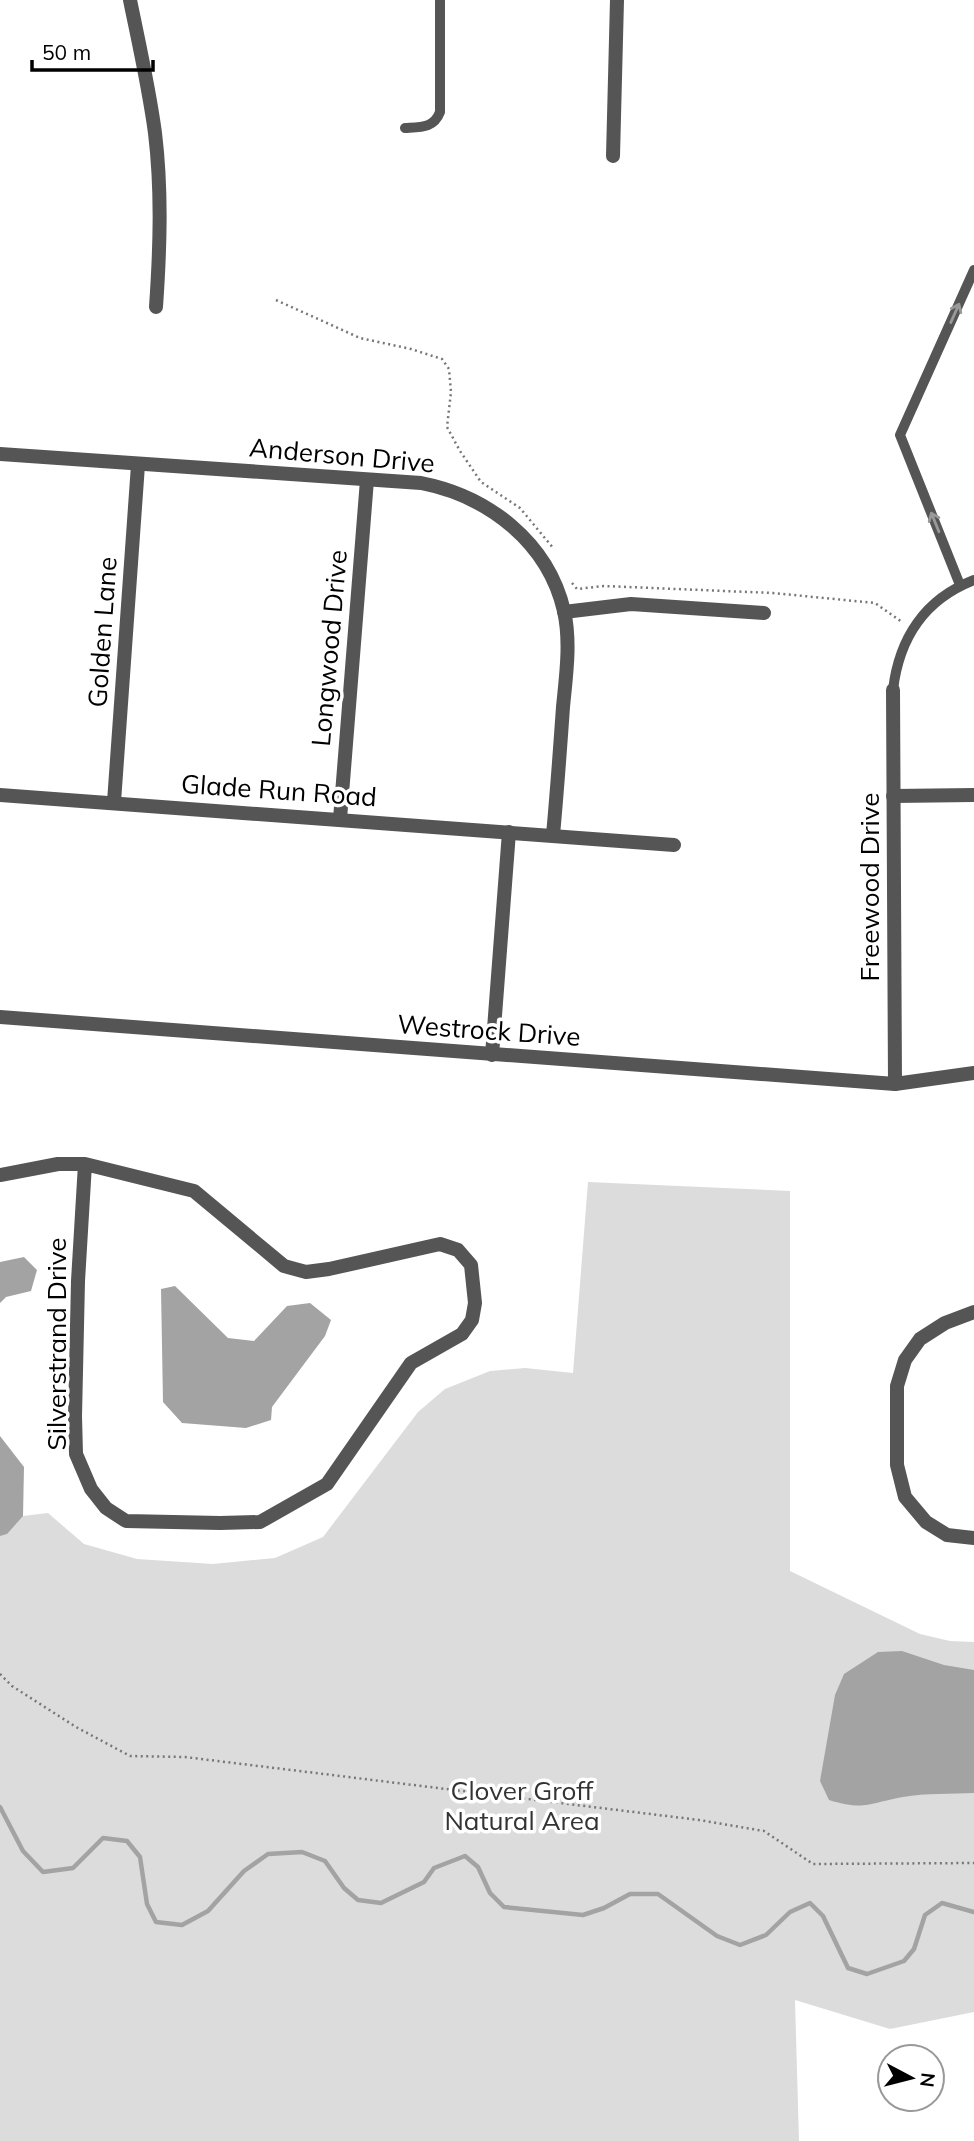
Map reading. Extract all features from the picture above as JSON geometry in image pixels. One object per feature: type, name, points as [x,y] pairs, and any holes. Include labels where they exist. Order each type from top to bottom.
[{"type":"street","points":[[130,0],[156,135],[161,242],[156,306]]},
{"type":"street","points":[[613,156],[617,0]]},
{"type":"street","name":"Anderson Drive","points":[[0,454],[421,483],[459,492],[493,510],[532,546],[558,591],[564,612],[568,653],[554,835]]},
{"type":"street","name":"Golden Lane","points":[[114,803],[138,465]]},
{"type":"street","name":"Longwood Drive","points":[[340,819],[368,480]]},
{"type":"street","points":[[564,612],[631,604],[764,613]]},
{"type":"street","name":"Freewood Drive","points":[[894,690],[895,1084]]},
{"type":"street","name":"Glade Run Road","points":[[0,795],[674,845]]},
{"type":"street","points":[[893,796],[974,795]]},
{"type":"street","points":[[492,1055],[509,832]]},
{"type":"street","name":"Westrock Drive","points":[[0,1017],[895,1084],[974,1073]]},
{"type":"street","points":[[0,1175],[58,1164],[85,1164]]},
{"type":"street","name":"Silverstrand Drive","points":[[85,1164],[194,1191],[284,1266],[306,1272],[440,1244],[458,1250],[471,1265],[475,1304],[472,1320],[462,1334],[411,1363],[327,1483],[260,1522],[126,1521],[106,1508],[91,1489],[76,1454],[78,1282],[85,1164]]},
{"type":"street","points":[[974,1312],[945,1323],[920,1339],[905,1360],[897,1386],[897,1465],[905,1497],[926,1522],[947,1535],[974,1538]]},
{"type":"lane","points":[[405,128],[426,127],[436,121],[440,111],[440,0]]},
{"type":"lane","points":[[960,585],[900,435],[974,270]]},
{"type":"lane","points":[[894,690],[898,660],[913,630],[929,607],[960,585],[974,580]]},
{"type":"path","points":[[276,300],[360,338],[442,359],[449,369],[451,392],[447,427],[460,451],[481,482],[520,508],[551,544],[557,556]]},
{"type":"path","points":[[569,579],[578,589],[585,590],[604,586],[676,588],[773,593],[875,603],[913,630]]},
{"type":"path","points":[[0,1674],[12,1686],[76,1727],[130,1756],[185,1757],[699,1820],[764,1832],[813,1864],[974,1863]]},
{"type":"green space","name":"Clover Groff Natural Area","points":[[588,1182],[790,1191],[790,1571],[920,1634],[950,1641],[974,1642],[974,2012],[890,2029],[795,2000],[799,2141],[0,2141],[0,1514],[23,1516],[48,1513],[84,1544],[137,1559],[213,1564],[275,1558],[323,1537],[418,1412],[445,1389],[490,1371],[525,1368],[573,1373]]},
{"type":"shaded area","points":[[24,1257],[37,1270],[31,1291],[6,1297],[0,1303],[0,1262]]},
{"type":"shaded area","points":[[175,1286],[228,1338],[254,1341],[287,1306],[310,1303],[331,1320],[325,1336],[272,1407],[271,1420],[246,1428],[182,1423],[163,1402],[161,1289]]},
{"type":"shaded area","points":[[0,1436],[24,1467],[23,1516],[7,1534],[0,1536]]},
{"type":"shaded area","points":[[902,1651],[944,1665],[974,1670],[974,1793],[912,1796],[867,1805],[829,1800],[820,1781],[835,1695],[844,1674],[878,1652]]},
{"type":"waterway","points":[[0,1807],[23,1851],[43,1872],[73,1868],[103,1838],[127,1841],[140,1857],[147,1904],[156,1922],[182,1925],[208,1911],[244,1871],[268,1854],[302,1852],[325,1861],[344,1888],[358,1900],[381,1903],[424,1882],[434,1868],[465,1856],[478,1867],[490,1893],[504,1907],[583,1915],[604,1908],[630,1894],[658,1894],[717,1936],[740,1945],[766,1935],[790,1912],[810,1903],[823,1916],[848,1968],[867,1974],[904,1961],[914,1949],[925,1915],[942,1903],[974,1912]]}]
